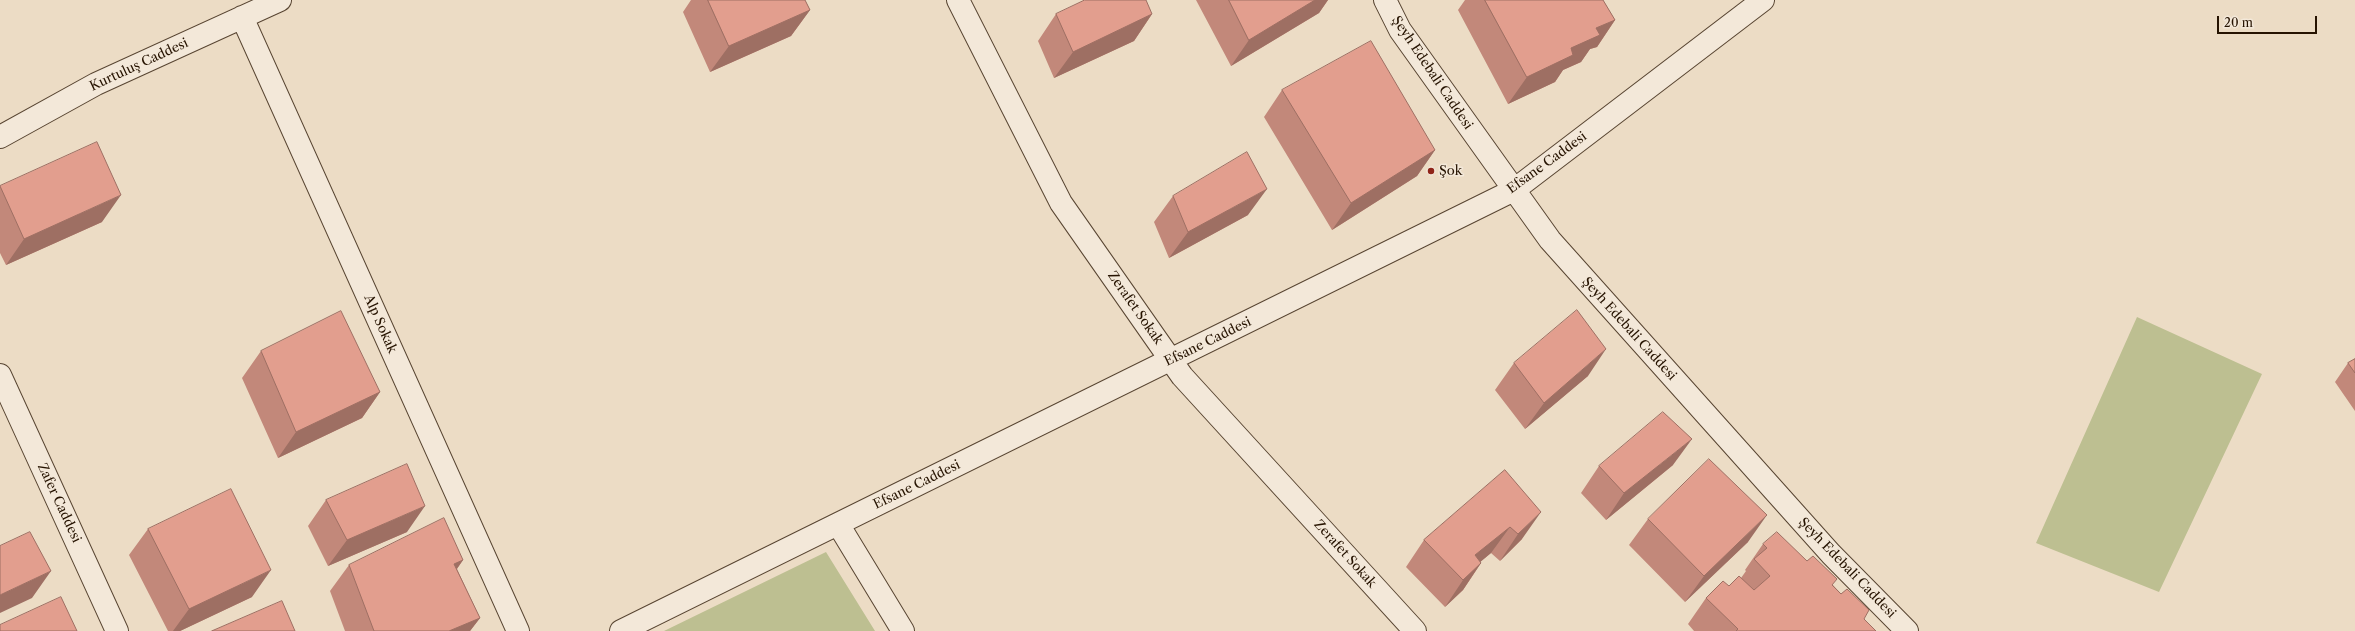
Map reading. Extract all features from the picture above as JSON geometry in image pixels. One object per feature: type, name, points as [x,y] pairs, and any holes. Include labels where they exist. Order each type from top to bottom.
[{"type":"street","name":"Kurtuluş Caddesi","points":[[0,137],[96,84],[280,0]]},
{"type":"street","name":"Zerafet Sokak","points":[[958,0],[1061,203],[1182,376],[1415,631]]},
{"type":"street","name":"Şeyh Edebali Caddesi","points":[[1385,0],[1400,30],[1550,240],[1831,554],[1907,631]]},
{"type":"street","name":"Efsane Caddesi","points":[[621,631],[1514,190],[1763,0]]},
{"type":"street","name":"Alp Sokak","points":[[242,17],[518,631]]},
{"type":"street","name":"Zafer Caddesi","points":[[0,375],[117,631]]},
{"type":"street","points":[[838,524],[903,631]]},
{"type":"green space","points":[[2137,317],[2262,374],[2159,592],[2036,543]]},
{"type":"green space","points":[[826,552],[875,631],[664,631]]},
{"type":"building","points":[[708,0],[805,0],[810,10],[729,46]]},
{"type":"building","points":[[1085,0],[1146,0],[1152,14],[1073,52],[1056,14]]},
{"type":"building","points":[[1229,0],[1315,0],[1249,40]]},
{"type":"building","points":[[1485,0],[1603,0],[1615,20],[1596,28],[1600,35],[1571,48],[1573,55],[1527,77]]},
{"type":"building","points":[[1371,41],[1435,150],[1351,203],[1282,90]]},
{"type":"building","points":[[97,142],[121,195],[24,239],[0,186]]},
{"type":"building","points":[[1247,152],[1267,189],[1188,232],[1173,196]]},
{"type":"building","points":[[1577,310],[1606,349],[1544,403],[1514,363]]},
{"type":"building","points":[[341,311],[380,392],[296,432],[261,351]]},
{"type":"building","points":[[2355,359],[2355,373],[2348,363]]},
{"type":"building","points":[[1663,412],[1692,439],[1624,493],[1599,466]]},
{"type":"building","points":[[1709,459],[1767,515],[1704,576],[1648,519]]},
{"type":"building","points":[[407,464],[425,506],[347,540],[326,500]]},
{"type":"building","points":[[1505,470],[1541,512],[1518,534],[1510,527],[1475,555],[1481,563],[1463,580],[1424,540]]},
{"type":"building","points":[[231,489],[271,570],[189,609],[148,529]]},
{"type":"building","points":[[444,518],[463,560],[454,564],[480,618],[449,631],[374,631],[349,565]]},
{"type":"building","points":[[30,532],[51,571],[0,595],[0,546]]},
{"type":"building","points":[[1777,532],[1807,561],[1813,556],[1837,579],[1832,585],[1841,594],[1847,589],[1869,610],[1864,619],[1876,631],[1736,631],[1738,629],[1706,598],[1723,581],[1729,586],[1739,576],[1754,590],[1770,576],[1754,559],[1767,548],[1763,544]]},
{"type":"building","points":[[61,597],[77,631],[0,631],[0,625]]},
{"type":"building","points":[[282,601],[295,631],[212,631]]},
{"type":"place","name":"Şok","points":[[1431,171]]}]
